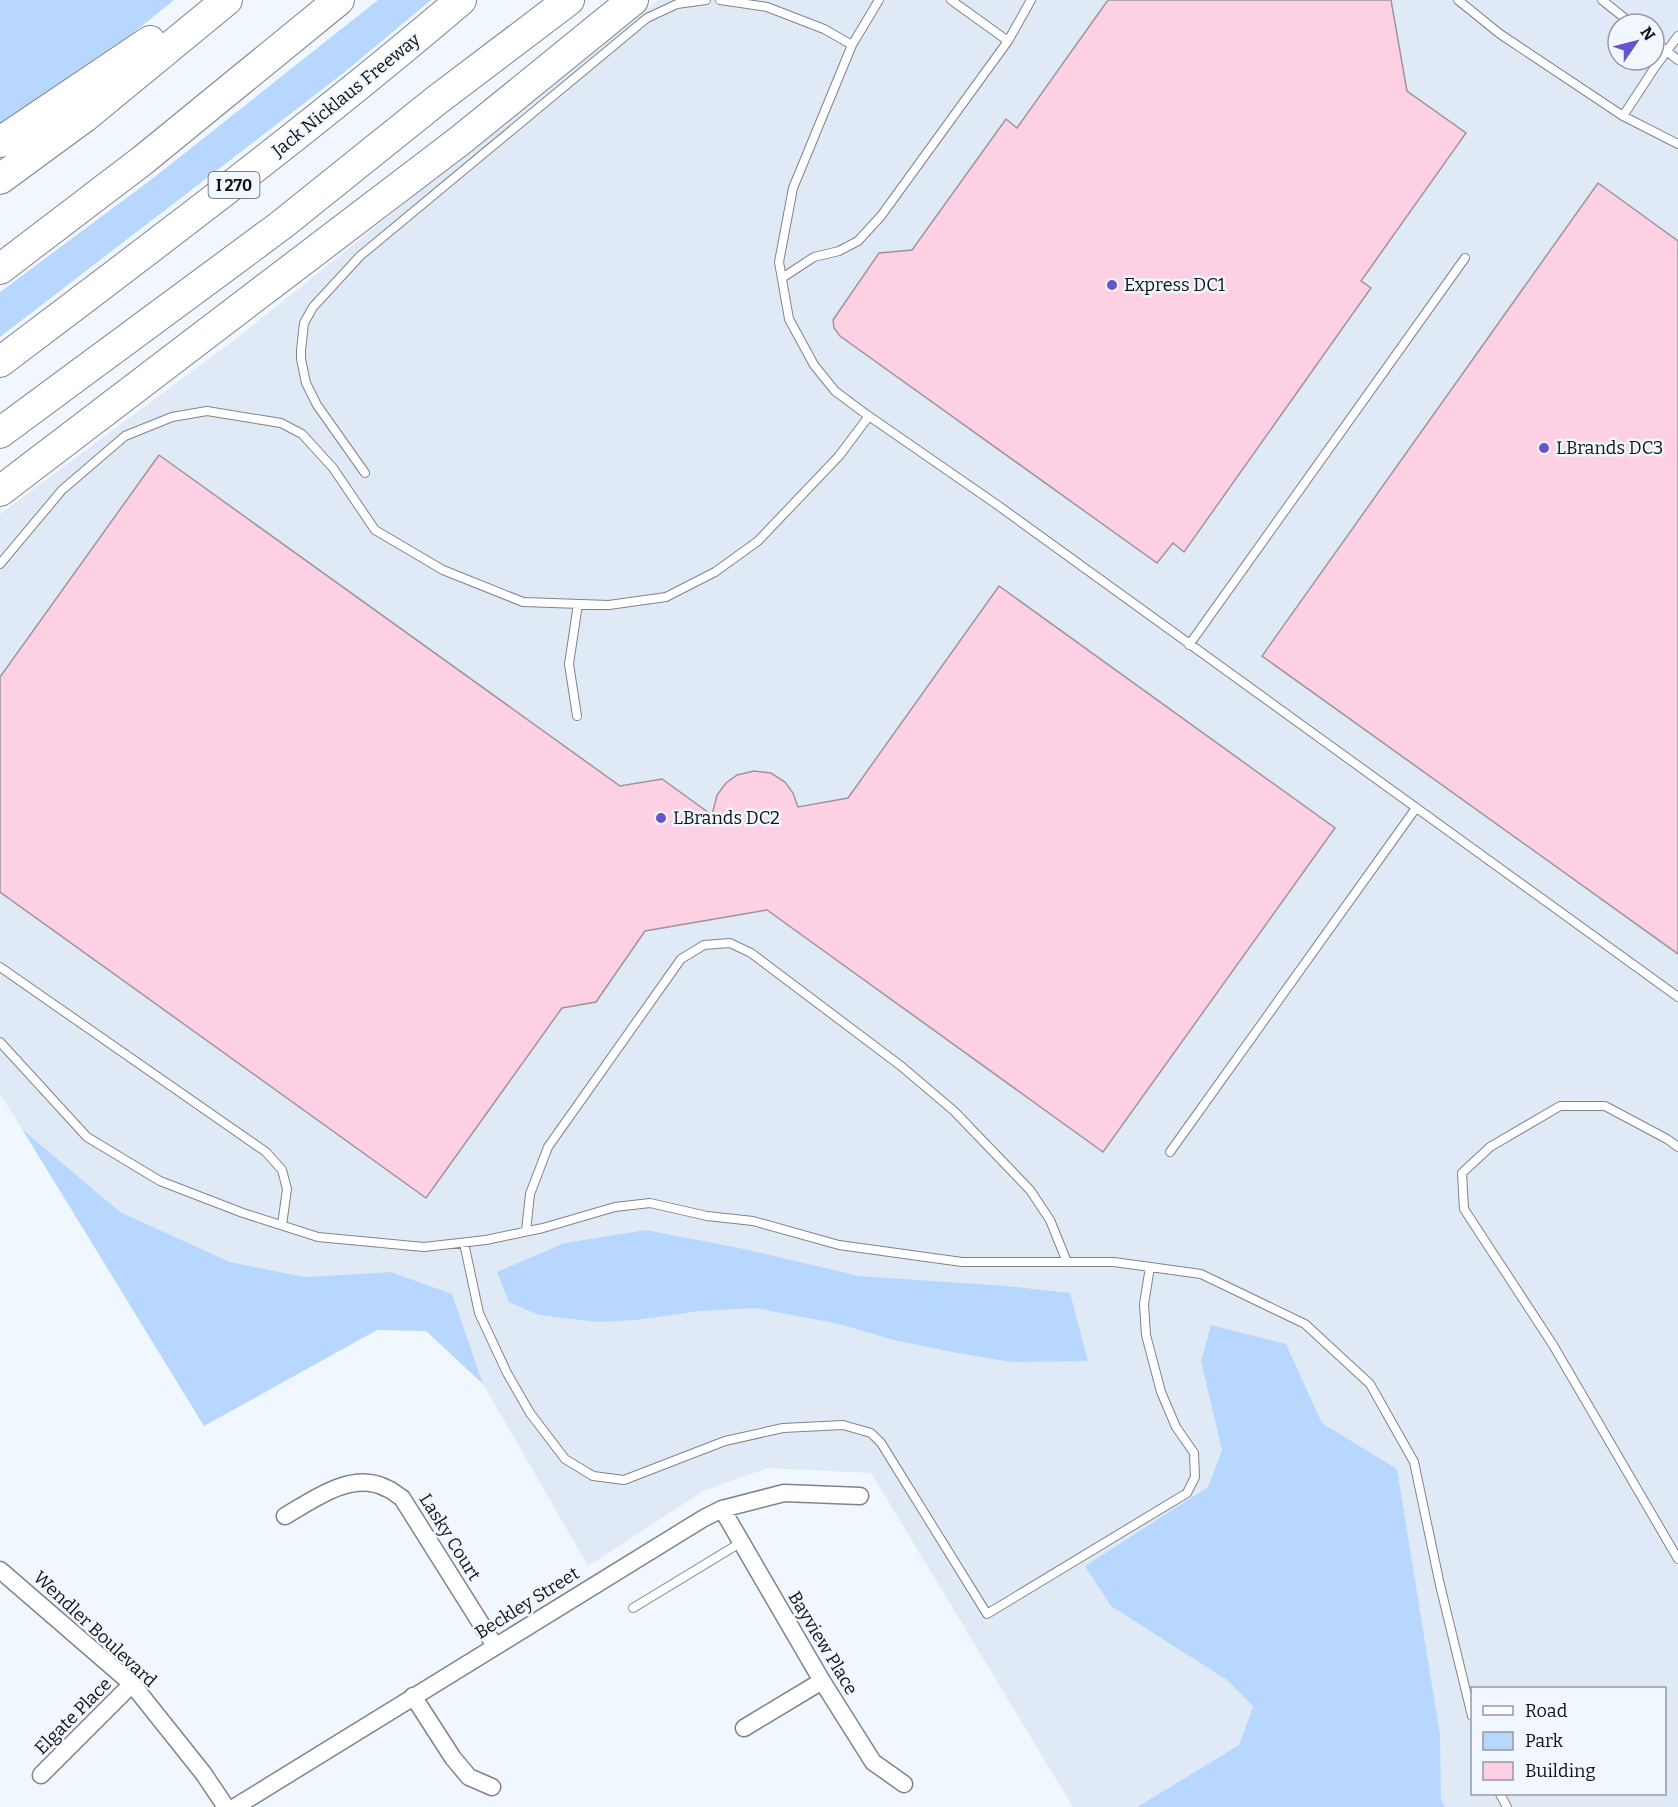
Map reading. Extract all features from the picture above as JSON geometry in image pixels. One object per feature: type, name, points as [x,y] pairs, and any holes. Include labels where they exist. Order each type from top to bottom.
[{"type":"highway","points":[[0,142],[210,0]]},
{"type":"highway","points":[[0,179],[86,116],[227,0]]},
{"type":"highway","points":[[0,268],[143,160],[339,0]]},
{"type":"highway","name":"Jack Nicklaus Freeway","points":[[0,362],[221,195],[461,0]]},
{"type":"highway","points":[[0,433],[280,226],[437,100],[569,0]]},
{"type":"highway","points":[[0,491],[462,139],[633,0]]},
{"type":"street","name":"Lasky Court","points":[[285,1516],[339,1486],[363,1482],[384,1486],[402,1498],[495,1646]]},
{"type":"street","name":"Beckley Street","points":[[235,1807],[722,1509],[784,1493],[860,1496]]},
{"type":"street","name":"Bayview Place","points":[[722,1509],[822,1681],[873,1762],[904,1784]]},
{"type":"street","name":"Wendler Boulevard","points":[[0,1570],[132,1684],[203,1773],[226,1807]]},
{"type":"street","points":[[744,1728],[822,1681]]},
{"type":"street","name":"Elgate Place","points":[[41,1775],[132,1684]]},
{"type":"street","points":[[413,1696],[453,1758],[469,1778],[492,1787]]},
{"type":"lane","points":[[365,473],[317,405],[306,383],[301,359],[302,341],[304,323],[313,307],[360,256],[647,18],[677,4],[706,0]]},
{"type":"lane","points":[[720,0],[767,7],[824,29],[852,45]]},
{"type":"lane","points":[[879,0],[852,45],[793,188],[779,262],[789,319],[814,365],[835,391],[869,416],[996,504],[1678,997]]},
{"type":"lane","points":[[951,0],[1008,41]]},
{"type":"lane","points":[[782,278],[814,257],[839,251],[858,241],[881,216],[1008,41],[1031,0]]},
{"type":"lane","points":[[1458,0],[1500,34],[1623,116],[1678,144]]},
{"type":"lane","points":[[1602,0],[1617,12]]},
{"type":"lane","points":[[1623,116],[1678,36]]},
{"type":"lane","points":[[1668,52],[1678,60]]},
{"type":"lane","points":[[1189,645],[1465,258]]},
{"type":"lane","points":[[0,564],[62,490],[125,436],[171,417],[207,411],[281,423],[302,434],[333,468],[375,530],[443,570],[523,602],[609,605],[666,597],[715,572],[758,541],[840,456],[869,416]]},
{"type":"lane","points":[[577,716],[569,664],[578,604]]},
{"type":"lane","points":[[1170,1152],[1416,808]]},
{"type":"lane","points":[[526,1231],[530,1194],[548,1147],[554,1138],[681,959],[704,945],[730,943],[751,953],[831,1012],[902,1066],[954,1111],[1030,1190],[1050,1220],[1067,1262]]},
{"type":"lane","points":[[0,967],[266,1152],[282,1170],[287,1189],[282,1226]]},
{"type":"lane","points":[[0,1042],[87,1137],[160,1181],[243,1213],[318,1237],[424,1247],[464,1243],[526,1231],[615,1207],[650,1203],[707,1216],[753,1221],[861,1249],[962,1262],[1114,1262],[1201,1274],[1305,1324],[1370,1384],[1414,1462],[1440,1585],[1471,1708]]},
{"type":"lane","points":[[1678,1148],[1667,1139],[1605,1106],[1560,1106],[1490,1147],[1462,1173],[1464,1209],[1553,1345],[1678,1559]]},
{"type":"lane","points":[[464,1243],[479,1313],[507,1373],[530,1413],[565,1459],[593,1476],[624,1480],[725,1441],[783,1428],[843,1425],[871,1433],[880,1443],[987,1614],[1187,1493],[1195,1477],[1194,1453],[1176,1427],[1161,1392],[1146,1335],[1144,1304],[1150,1267]]},
{"type":"lane","points":[[633,1608],[740,1543]]},
{"type":"shaded area","points":[[658,0],[1678,0],[1678,1807],[1445,1807],[1441,1799],[1397,1469],[1322,1423],[1286,1344],[1201,1362],[1222,1450],[1208,1487],[1086,1566],[1227,1680],[1253,1705],[1239,1745],[1137,1807],[1073,1807],[871,1473],[768,1468],[705,1490],[588,1566],[483,1384],[452,1294],[391,1272],[304,1277],[230,1262],[120,1212],[22,1129],[0,1094],[0,514],[237,338]]},
{"type":"green space","points":[[0,0],[174,0],[112,50],[0,124]]},
{"type":"green space","points":[[378,0],[431,0],[346,71],[0,337],[0,292],[152,179]]},
{"type":"green space","points":[[22,1129],[120,1212],[230,1262],[304,1277],[391,1272],[452,1294],[483,1384],[426,1331],[377,1330],[204,1426]]},
{"type":"green space","points":[[646,1230],[744,1249],[859,1276],[1006,1286],[1070,1293],[1088,1361],[1012,1362],[894,1340],[839,1324],[755,1308],[700,1311],[636,1320],[598,1322],[539,1315],[509,1302],[497,1272],[565,1243]]},
{"type":"green space","points":[[1211,1325],[1286,1344],[1322,1423],[1397,1469],[1440,1735],[1441,1799],[1445,1807],[1137,1807],[1239,1745],[1253,1706],[1227,1680],[1111,1606],[1085,1566],[1208,1487],[1222,1450],[1201,1362]]},
{"type":"building","name":"Express DC1","points":[[1108,0],[1391,0],[1407,91],[1466,133],[1361,281],[1371,288],[1184,552],[1173,543],[1157,563],[840,336],[834,328],[833,320],[879,253],[912,250],[1006,119],[1017,128]]},
{"type":"building","name":"LBrands DC3","points":[[1598,183],[1678,241],[1678,954],[1262,656]]},
{"type":"building","name":"LBrands DC2","points":[[159,455],[620,786],[662,779],[712,815],[717,795],[726,783],[737,775],[754,771],[771,773],[785,782],[793,793],[798,807],[848,798],[999,586],[1335,828],[1103,1152],[767,910],[645,931],[596,1002],[562,1008],[426,1198],[0,892],[0,677]]},
{"type":"place","name":"Express DC1","points":[[1112,285]]},
{"type":"place","name":"LBrands DC3","points":[[1544,448]]},
{"type":"place","name":"LBrands DC2","points":[[661,818]]}]
